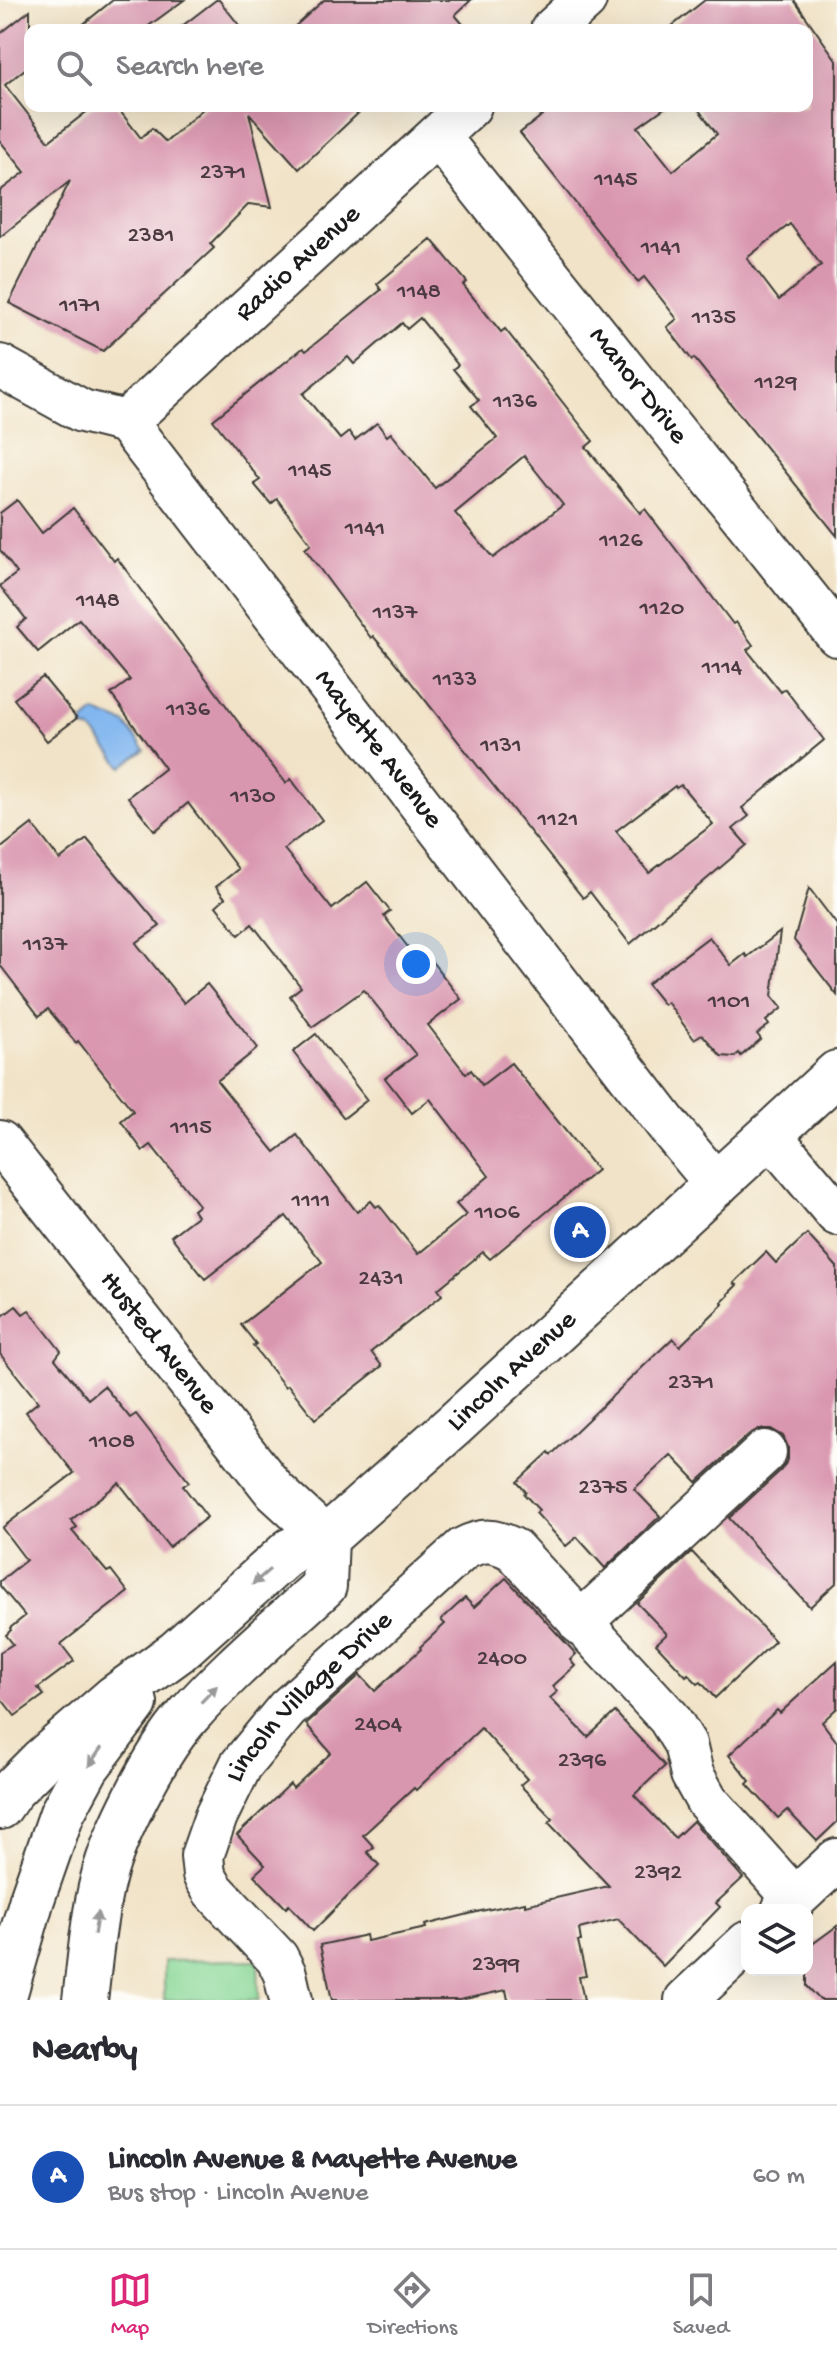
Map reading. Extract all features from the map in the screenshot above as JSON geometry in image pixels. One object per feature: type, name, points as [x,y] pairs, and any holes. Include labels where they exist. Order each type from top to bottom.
[{"type":"main road","name":"Lincoln Avenue","points":[[177,1652],[291,1550],[326,1538],[837,1073]]},
{"type":"main road","points":[[85,2000],[103,1878],[125,1820],[185,1719],[228,1674],[324,1586],[326,1538]]},
{"type":"main road","points":[[0,1807],[11,1791],[41,1761],[115,1697],[177,1652]]},
{"type":"main road","points":[[3,2000],[32,1899],[62,1813],[87,1767],[117,1725],[177,1652]]},
{"type":"street","points":[[559,24],[585,0]]},
{"type":"street","name":"Radio Avenue","points":[[126,422],[464,112]]},
{"type":"street","name":"Manor Drive","points":[[438,136],[837,635]]},
{"type":"street","points":[[0,366],[82,411],[126,422]]},
{"type":"street","name":"Mayette Avenue","points":[[126,422],[672,1131],[717,1185]]},
{"type":"street","points":[[770,1135],[837,1214]]},
{"type":"street","name":"Husted Avenue","points":[[0,1142],[275,1491],[326,1538]]},
{"type":"street","points":[[580,1623],[765,1452]]},
{"type":"street","name":"Lincoln Village Drive","points":[[291,2000],[285,1974],[277,1958],[213,1890],[204,1875],[202,1856],[216,1816],[241,1765],[287,1709],[463,1549],[479,1541],[498,1541],[514,1550],[669,1718],[685,1744],[692,1774],[707,1801],[789,1904],[837,1860]]},
{"type":"street","points":[[686,2000],[741,1949]]},
{"type":"green space","points":[[258,1960],[259,2000],[164,2000],[164,1961]]},
{"type":"water","points":[[95,712],[125,723],[145,750],[122,767],[93,731],[83,727],[84,721]]},
{"type":"building","points":[[113,0],[184,0],[151,24],[83,24]]},
{"type":"building","points":[[219,0],[238,24],[185,24]]},
{"type":"building","points":[[324,0],[471,0],[455,15],[463,24],[298,24]]},
{"type":"building","points":[[705,0],[794,0],[811,24],[675,24]]},
{"type":"building","points":[[30,10],[30,24],[24,24],[24,70],[5,85],[49,141],[86,112],[121,112],[141,138],[152,128],[166,142],[199,112],[360,112],[299,169],[249,113],[272,207],[249,204],[210,244],[214,248],[103,351],[9,303],[70,181],[0,237],[0,191],[25,172],[0,141],[0,34]]},
{"type":"building","points":[[813,27],[837,61],[837,536],[667,327],[677,319],[644,277],[638,282],[520,133],[546,112],[659,112],[638,127],[673,171],[717,134],[700,112],[813,112]],"holes":[[[790,224],[821,265],[779,300],[747,258]]]},
{"type":"building","points":[[431,239],[467,282],[463,285],[501,332],[505,329],[593,441],[586,447],[640,513],[645,509],[733,624],[736,622],[753,645],[747,650],[781,692],[785,689],[824,740],[742,808],[749,816],[733,829],[747,845],[630,944],[590,892],[583,898],[390,656],[373,636],[371,638],[305,549],[311,544],[277,499],[271,504],[254,484],[260,480],[213,420],[381,290],[377,284]],"holes":[[[420,318],[458,365],[453,369],[479,400],[471,406],[497,438],[435,488],[391,433],[387,436],[377,423],[355,440],[349,432],[340,439],[303,394],[348,357],[354,364],[402,323],[407,329]],[[524,456],[563,505],[493,558],[455,513]],[[681,785],[713,824],[649,873],[616,831]]]},
{"type":"building","points":[[17,500],[42,533],[73,508],[114,561],[117,558],[253,742],[286,783],[291,779],[322,820],[284,849],[332,909],[367,882],[390,911],[384,916],[421,964],[429,958],[461,999],[428,1025],[466,1074],[471,1070],[482,1085],[511,1063],[597,1170],[490,1259],[483,1252],[438,1289],[442,1295],[371,1352],[382,1366],[315,1419],[288,1385],[285,1387],[241,1325],[322,1262],[286,1216],[205,1279],[171,1236],[197,1216],[193,1210],[199,1205],[151,1145],[143,1151],[121,1121],[133,1111],[78,1041],[76,1043],[48,1009],[39,1016],[0,965],[0,849],[32,824],[60,860],[87,839],[160,926],[136,943],[184,1003],[207,984],[258,1048],[217,1081],[275,1152],[297,1135],[357,1212],[371,1201],[376,1207],[379,1205],[418,1254],[466,1215],[456,1204],[489,1176],[430,1099],[412,1113],[385,1078],[416,1055],[364,990],[312,1027],[290,996],[301,987],[252,924],[239,935],[216,906],[225,898],[216,887],[238,869],[188,803],[155,831],[128,797],[165,768],[111,694],[130,680],[79,619],[38,652],[17,627],[26,619],[0,586],[17,573],[0,550],[0,513]]},
{"type":"building","points":[[43,677],[77,718],[47,741],[14,699]]},
{"type":"building","points":[[809,888],[837,925],[837,995],[794,940]]},
{"type":"building","points":[[780,932],[772,996],[782,1008],[766,1021],[769,1025],[757,1034],[761,1039],[741,1056],[739,1053],[734,1057],[721,1056],[702,1034],[694,1039],[667,1002],[664,1005],[647,984],[709,937],[731,965]]},
{"type":"building","points":[[316,1034],[367,1100],[344,1118],[293,1052]]},
{"type":"building","points":[[807,1234],[837,1267],[837,1582],[810,1607],[729,1518],[788,1460],[788,1447],[783,1436],[771,1429],[759,1429],[749,1434],[697,1482],[671,1455],[634,1489],[660,1516],[605,1568],[577,1537],[566,1546],[536,1513],[539,1510],[517,1482],[549,1452],[551,1455],[673,1338],[680,1346],[723,1304],[737,1285],[734,1283],[766,1252],[776,1263]]},
{"type":"building","points":[[16,1306],[23,1314],[29,1310],[61,1351],[55,1359],[88,1399],[104,1386],[130,1418],[136,1414],[189,1482],[183,1486],[207,1517],[169,1547],[119,1483],[71,1520],[77,1527],[72,1531],[128,1592],[61,1644],[74,1661],[38,1688],[44,1695],[15,1716],[0,1697],[0,1652],[13,1644],[6,1635],[25,1616],[0,1586],[0,1581],[26,1560],[2,1528],[74,1473],[26,1412],[38,1402],[0,1354],[0,1318]]},
{"type":"building","points":[[692,1552],[775,1641],[715,1698],[701,1682],[698,1684],[688,1674],[686,1676],[656,1644],[667,1634],[637,1603]]},
{"type":"building","points":[[506,1578],[576,1654],[570,1660],[575,1666],[553,1686],[557,1692],[550,1698],[588,1737],[615,1712],[665,1766],[634,1795],[675,1838],[693,1821],[743,1878],[716,1903],[720,1907],[663,1966],[618,1919],[579,1929],[581,1941],[578,1941],[586,1976],[579,1977],[584,2000],[508,2000],[506,1990],[460,2000],[332,2000],[320,1945],[366,1935],[367,1941],[426,1928],[425,1925],[481,1911],[525,1902],[525,1905],[609,1886],[549,1823],[553,1819],[520,1785],[527,1779],[481,1728],[363,1835],[374,1847],[367,1852],[379,1865],[313,1931],[254,1875],[265,1865],[237,1835],[290,1784],[293,1788],[331,1753],[306,1724],[360,1675],[375,1691],[421,1649],[445,1624],[441,1620],[465,1598],[474,1607]]},
{"type":"building","points":[[837,1661],[837,1708],[822,1722],[837,1742],[837,1822],[817,1841],[787,1810],[778,1818],[747,1784],[750,1781],[729,1755],[777,1710],[780,1713]]},
{"type":"building","points":[[837,1926],[837,2000],[820,2000],[807,1986],[807,1976],[813,1976],[813,1944]]},
{"type":"place","name":"Lincoln Avenue & Mayette Avenue","points":[[580,1232]]}]
